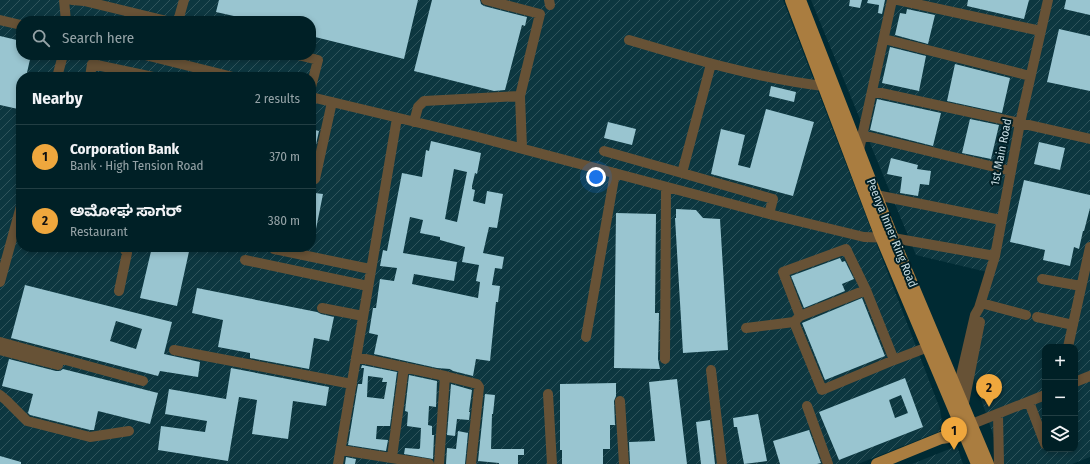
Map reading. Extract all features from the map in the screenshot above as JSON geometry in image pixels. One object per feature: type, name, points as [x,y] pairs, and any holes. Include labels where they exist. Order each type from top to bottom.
[{"type":"main road","name":"Peenya Inner Ring Road","points":[[791,0],[824,86],[882,224],[928,347],[953,396]]},
{"type":"main road","name":"Peenya Inner Ring Road","points":[[800,0],[876,195],[882,224]]},
{"type":"main road","name":"Peenya Inner Ring Road","points":[[887,238],[959,410],[988,464]]},
{"type":"main road","name":"Peenya Inner Ring Road","points":[[967,427],[977,464]]},
{"type":"main road","points":[[877,464],[941,438],[948,437],[967,427]]},
{"type":"main road","points":[[897,464],[944,445],[948,437]]},
{"type":"street","points":[[64,0],[66,16]]},
{"type":"street","points":[[72,0],[84,1],[146,16]]},
{"type":"street","points":[[179,16],[184,0]]},
{"type":"street","points":[[486,0],[540,14],[520,96],[522,148]]},
{"type":"street","points":[[859,150],[892,0]]},
{"type":"street","points":[[898,0],[1041,31]]},
{"type":"street","name":"1st Main Road","points":[[953,396],[975,315],[980,306],[995,256],[1020,123],[1048,0]]},
{"type":"street","points":[[0,20],[16,24]]},
{"type":"street","points":[[884,39],[1030,76]]},
{"type":"street","points":[[629,40],[711,64],[799,83],[824,86]]},
{"type":"street","points":[[58,72],[62,60]]},
{"type":"street","points":[[176,60],[216,72]]},
{"type":"street","points":[[315,72],[318,60],[316,60]]},
{"type":"street","points":[[91,72],[92,64],[130,72]]},
{"type":"street","points":[[682,173],[711,64]]},
{"type":"street","points":[[872,91],[1090,139]]},
{"type":"street","points":[[414,122],[418,106],[424,101],[520,96]]},
{"type":"street","points":[[316,98],[522,148],[769,214],[864,237],[887,238],[995,256]]},
{"type":"street","points":[[316,174],[332,102]]},
{"type":"street","points":[[338,464],[396,118]]},
{"type":"street","points":[[862,135],[1011,171]]},
{"type":"street","points":[[604,151],[772,199],[769,214]]},
{"type":"street","points":[[586,337],[615,173]]},
{"type":"street","points":[[665,359],[666,187]]},
{"type":"street","points":[[876,195],[1002,220]]},
{"type":"street","points":[[0,282],[16,231]]},
{"type":"street","points":[[1069,344],[1090,248]]},
{"type":"street","points":[[894,360],[866,290],[846,249],[782,272],[822,390],[928,347]]},
{"type":"street","points":[[119,291],[126,252]]},
{"type":"street","points":[[288,252],[370,269]]},
{"type":"street","points":[[245,260],[368,286]]},
{"type":"street","points":[[1042,279],[1082,286]]},
{"type":"street","points":[[746,328],[797,319],[866,290]]},
{"type":"street","points":[[980,306],[1026,315]]},
{"type":"street","name":"1st Main Road","points":[[959,410],[981,317],[980,306]]},
{"type":"street","points":[[322,308],[363,316]]},
{"type":"street","points":[[1037,317],[1073,325]]},
{"type":"street","points":[[0,342],[143,382]]},
{"type":"street","points":[[0,350],[130,384]]},
{"type":"street","points":[[174,350],[352,384]]},
{"type":"street","points":[[356,357],[477,384],[479,387],[471,464]]},
{"type":"street","points":[[392,457],[404,367]]},
{"type":"street","points":[[711,370],[722,464]]},
{"type":"street","points":[[439,464],[445,376]]},
{"type":"street","points":[[1078,381],[1090,376]]},
{"type":"street","points":[[548,394],[552,464]]},
{"type":"street","points":[[0,395],[27,422],[90,437],[128,431]]},
{"type":"street","points":[[967,427],[1042,396]]},
{"type":"street","points":[[620,401],[624,464]]},
{"type":"street","points":[[1029,402],[1042,436]]},
{"type":"street","points":[[807,406],[828,464]]},
{"type":"street","points":[[998,414],[999,464]]},
{"type":"street","points":[[341,450],[429,464]]},
{"type":"shaded area","points":[[0,0],[783,0],[940,409],[943,430],[858,464],[0,464]]},
{"type":"shaded area","points":[[811,0],[1090,0],[1090,457],[1072,464],[1003,464],[971,369],[987,272],[916,255]]},
{"type":"shaded area","points":[[957,446],[963,464],[912,464]]},
{"type":"building","points":[[219,0],[418,0],[404,59],[316,37],[316,16],[234,16],[216,12]]},
{"type":"building","points":[[432,0],[480,0],[481,4],[484,6],[527,17],[525,26],[522,25],[505,90],[494,91],[414,71]]},
{"type":"building","points":[[850,0],[862,0],[860,8],[849,6]]},
{"type":"building","points":[[868,0],[885,0],[882,14],[878,13],[879,5],[867,3]]},
{"type":"building","points":[[968,0],[1029,0],[1024,19],[967,6]]},
{"type":"building","points":[[1066,0],[1090,0],[1090,15],[1064,9]]},
{"type":"building","points":[[907,9],[935,15],[928,44],[895,35],[900,13],[906,14]]},
{"type":"building","points":[[1059,29],[1090,36],[1090,91],[1047,82]]},
{"type":"building","points":[[0,36],[16,40],[16,60],[30,60],[27,72],[16,72],[16,109],[0,105]]},
{"type":"building","points":[[890,47],[926,56],[919,91],[882,83]]},
{"type":"building","points":[[955,64],[1010,78],[1002,113],[947,101]]},
{"type":"building","points":[[771,86],[796,92],[794,102],[769,96]]},
{"type":"building","points":[[877,99],[941,113],[933,146],[870,130]]},
{"type":"building","points":[[766,109],[814,122],[793,196],[711,174],[721,129],[745,135],[738,165],[750,168]]},
{"type":"building","points":[[970,119],[999,125],[991,159],[962,153]]},
{"type":"building","points":[[608,122],[636,129],[632,145],[604,138]]},
{"type":"building","points":[[316,130],[319,131],[316,144]]},
{"type":"building","points":[[431,141],[481,153],[477,174],[475,173],[472,186],[472,189],[475,190],[473,201],[485,204],[487,191],[503,194],[497,228],[489,227],[483,253],[504,257],[502,269],[495,268],[492,285],[500,286],[498,302],[496,302],[490,361],[476,359],[473,376],[450,369],[437,368],[374,354],[378,335],[369,333],[373,308],[376,308],[380,279],[394,281],[397,268],[380,266],[383,250],[387,251],[402,173],[422,177],[426,150],[429,151]],"holes":[[[454,169],[467,172],[457,222],[445,219]],[[410,217],[423,220],[420,233],[440,237],[440,240],[465,247],[462,262],[479,265],[476,281],[480,282],[478,298],[412,284],[414,274],[454,281],[457,262],[403,253]]]},
{"type":"building","points":[[1039,142],[1065,148],[1060,170],[1034,164]]},
{"type":"building","points":[[891,158],[918,165],[917,169],[931,171],[929,185],[920,184],[918,196],[900,193],[902,177],[887,174]]},
{"type":"building","points":[[1024,180],[1090,195],[1090,208],[1079,249],[1074,247],[1070,266],[1043,260],[1045,250],[1010,242]]},
{"type":"building","points":[[316,193],[323,194],[316,229]]},
{"type":"building","points":[[676,209],[696,210],[703,218],[720,219],[728,350],[683,353],[675,218]]},
{"type":"building","points":[[616,213],[656,214],[655,313],[659,313],[658,359],[660,369],[614,368]]},
{"type":"building","points":[[151,252],[189,252],[177,306],[140,298]]},
{"type":"building","points":[[840,258],[842,262],[845,261],[854,279],[842,284],[845,291],[804,308],[791,276]]},
{"type":"building","points":[[25,285],[172,322],[164,354],[200,362],[198,377],[160,371],[158,376],[11,338]],"holes":[[[116,321],[142,329],[136,349],[110,341]]]},
{"type":"building","points":[[197,288],[317,312],[334,317],[329,341],[314,338],[309,369],[250,358],[250,353],[218,347],[223,320],[192,313]]},
{"type":"building","points":[[862,298],[885,356],[825,380],[802,323]]},
{"type":"building","points":[[9,359],[56,371],[63,369],[158,393],[150,424],[98,411],[94,430],[90,430],[30,415],[28,413],[33,394],[2,386]]},
{"type":"building","points":[[362,365],[397,372],[390,426],[377,426],[376,439],[388,440],[386,451],[348,445],[358,384],[362,384],[364,368],[361,368]],"holes":[[[368,376],[383,378],[382,382],[387,382],[384,399],[367,397]]]},
{"type":"building","points":[[231,368],[329,387],[326,406],[293,401],[288,439],[252,434],[257,400],[239,397],[228,461],[158,450],[161,426],[205,432],[207,421],[165,414],[169,389],[226,399]]},
{"type":"building","points":[[409,375],[437,381],[436,407],[429,406],[428,425],[432,426],[432,435],[434,435],[433,459],[404,454],[405,448],[420,448],[421,428],[407,426],[408,412],[405,411]]},
{"type":"building","points":[[905,378],[923,427],[839,460],[819,412]],"holes":[[[901,395],[908,413],[895,418],[889,400]]]},
{"type":"building","points":[[677,379],[687,464],[630,464],[629,442],[655,441],[649,382]]},
{"type":"building","points":[[616,383],[616,396],[614,401],[615,425],[610,425],[610,449],[603,449],[603,464],[562,464],[562,450],[560,450],[560,384]]},
{"type":"building","points":[[451,384],[472,390],[469,420],[457,419],[455,436],[447,435]]},
{"type":"building","points":[[485,394],[495,395],[492,414],[491,449],[524,449],[524,455],[518,455],[518,464],[499,464],[478,461]]},
{"type":"building","points":[[758,414],[767,461],[744,464],[737,427],[734,427],[733,418]]},
{"type":"building","points":[[710,420],[715,464],[701,464],[696,422]]},
{"type":"building","points":[[809,430],[821,463],[780,464],[773,441]]},
{"type":"building","points":[[458,431],[468,433],[465,464],[446,464],[447,448],[456,449]]},
{"type":"building","points":[[0,456],[21,462],[21,464],[0,464]]},
{"type":"building","points":[[346,457],[356,459],[355,464],[345,464]]},
{"type":"place","name":"ಅಮೋಘ ಸಾಗರ್","points":[[989,407]]},
{"type":"place","name":"Corporation Bank","points":[[954,450]]}]
